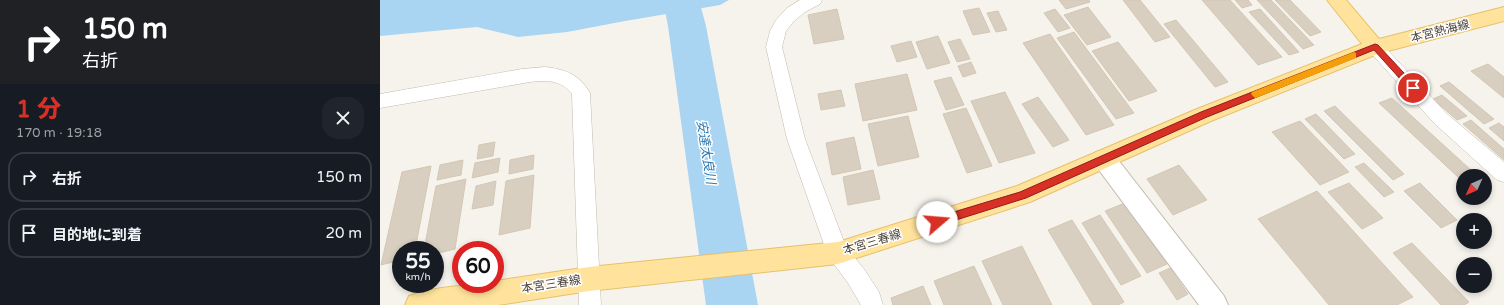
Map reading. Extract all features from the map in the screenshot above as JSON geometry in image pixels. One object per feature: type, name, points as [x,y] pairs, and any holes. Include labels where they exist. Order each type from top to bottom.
[{"type":"main road","points":[[1336,0],[1375,47]]},
{"type":"main road","name":"本宮熱海線","points":[[1375,47],[1504,14]]},
{"type":"main road","name":"本宮三春線","points":[[418,305],[619,275],[838,253],[1022,195],[1204,115],[1375,47]]},
{"type":"street","points":[[814,0],[792,12],[782,23],[775,36],[774,47],[796,139],[838,253],[856,276],[871,300],[872,305]]},
{"type":"street","points":[[1375,47],[1442,119],[1504,174]]},
{"type":"street","points":[[380,101],[446,88],[534,74],[560,76],[568,79],[576,85],[581,93],[590,305]]},
{"type":"street","points":[[1104,159],[1215,305]]},
{"type":"water","points":[[380,0],[729,0],[720,5],[567,32],[518,37],[477,27],[380,36]]},
{"type":"building","points":[[1059,0],[1089,0],[1090,2],[1066,9]]},
{"type":"building","points":[[1123,0],[1140,0],[1170,37],[1155,42]]},
{"type":"building","points":[[1202,0],[1230,0],[1282,57],[1258,65]]},
{"type":"building","points":[[1235,0],[1248,0],[1252,5],[1242,8]]},
{"type":"building","points":[[1257,0],[1271,0],[1314,45],[1303,49]]},
{"type":"building","points":[[1275,0],[1290,0],[1321,32],[1310,36]]},
{"type":"building","points":[[1088,7],[1111,37],[1087,45],[1064,15]]},
{"type":"building","points":[[979,8],[990,32],[973,35],[963,11]]},
{"type":"building","points":[[837,9],[844,39],[814,44],[808,15]]},
{"type":"building","points":[[1055,9],[1070,28],[1058,32],[1044,13]]},
{"type":"building","points":[[1260,9],[1299,52],[1289,55],[1249,12]]},
{"type":"building","points":[[998,11],[1007,30],[996,32],[987,13]]},
{"type":"building","points":[[1176,20],[1228,82],[1215,87],[1164,24]]},
{"type":"building","points":[[1074,32],[1134,113],[1116,119],[1057,38]]},
{"type":"building","points":[[1050,34],[1114,125],[1086,135],[1023,43]]},
{"type":"building","points":[[938,36],[950,63],[927,69],[916,42]]},
{"type":"building","points":[[960,39],[970,59],[957,62],[948,42]]},
{"type":"building","points":[[911,41],[917,57],[897,62],[891,46]]},
{"type":"building","points":[[1118,42],[1157,91],[1129,101],[1092,51]]},
{"type":"building","points":[[971,62],[976,73],[963,77],[958,66]]},
{"type":"building","points":[[1488,64],[1504,77],[1504,98],[1471,71]]},
{"type":"building","points":[[907,74],[917,110],[863,121],[855,84]]},
{"type":"building","points":[[951,77],[964,105],[946,110],[934,81]]},
{"type":"building","points":[[1449,82],[1494,119],[1484,124],[1440,86]]},
{"type":"building","points":[[841,90],[845,106],[821,110],[818,94]]},
{"type":"building","points":[[1005,92],[1035,153],[999,163],[971,101]]},
{"type":"building","points":[[1442,95],[1467,116],[1457,120],[1433,99]]},
{"type":"building","points":[[1038,97],[1069,140],[1053,147],[1022,104]]},
{"type":"building","points":[[1392,98],[1470,169],[1456,169],[1456,175],[1379,103]]},
{"type":"building","points":[[1335,106],[1404,174],[1393,180],[1324,111]]},
{"type":"building","points":[[966,108],[992,166],[967,173],[943,114]]},
{"type":"building","points":[[1316,114],[1355,154],[1344,159],[1305,119]]},
{"type":"building","points":[[908,116],[919,157],[878,166],[868,124]]},
{"type":"building","points":[[1471,120],[1504,149],[1504,160],[1463,124]]},
{"type":"building","points":[[1300,121],[1349,172],[1320,185],[1272,132]]},
{"type":"building","points":[[1499,123],[1504,127],[1504,141],[1489,128]]},
{"type":"building","points":[[854,137],[861,169],[832,175],[826,143]]},
{"type":"building","points":[[495,142],[493,156],[477,159],[479,145]]},
{"type":"building","points":[[534,155],[533,169],[509,174],[510,160]]},
{"type":"building","points":[[500,158],[498,172],[472,178],[475,163]]},
{"type":"building","points":[[463,160],[461,175],[437,180],[440,165]]},
{"type":"building","points":[[1364,163],[1394,192],[1384,197],[1355,167]]},
{"type":"building","points":[[1179,165],[1207,200],[1173,215],[1147,179]]},
{"type":"building","points":[[431,166],[417,241],[392,241],[392,262],[381,265],[402,172]]},
{"type":"building","points":[[873,170],[880,199],[848,205],[843,177]]},
{"type":"building","points":[[534,175],[530,228],[499,235],[506,181]]},
{"type":"building","points":[[466,179],[456,241],[452,241],[452,250],[444,252],[444,241],[426,241],[436,186]]},
{"type":"building","points":[[496,181],[493,205],[472,209],[476,186]]},
{"type":"building","points":[[1349,183],[1383,218],[1362,229],[1328,192]]},
{"type":"building","points":[[1420,183],[1456,220],[1441,228],[1404,191]]},
{"type":"building","points":[[1317,191],[1413,297],[1397,305],[1329,305],[1258,219]]},
{"type":"building","points":[[1125,203],[1167,264],[1147,273],[1105,211]]},
{"type":"building","points":[[1100,215],[1141,276],[1121,285],[1082,223]]},
{"type":"building","points":[[1072,220],[1124,302],[1118,305],[1093,305],[1048,230]]},
{"type":"building","points":[[1412,243],[1456,289],[1456,293],[1460,293],[1469,302],[1464,305],[1441,305],[1393,253]]},
{"type":"building","points":[[1022,246],[1052,305],[1003,305],[982,261]]},
{"type":"building","points":[[974,266],[992,305],[944,305],[934,281]]},
{"type":"building","points":[[1170,268],[1188,294],[1177,300],[1159,273]]},
{"type":"building","points":[[923,286],[931,305],[893,305],[891,298]]},
{"type":"waterway","name":"安達太良川","points":[[681,0],[687,26],[732,305]]},
{"type":"slow traffic","points":[[1255,94],[1354,55]]},
{"type":"route","points":[[937,222],[1022,195],[1204,115],[1375,47],[1413,88]]}]
